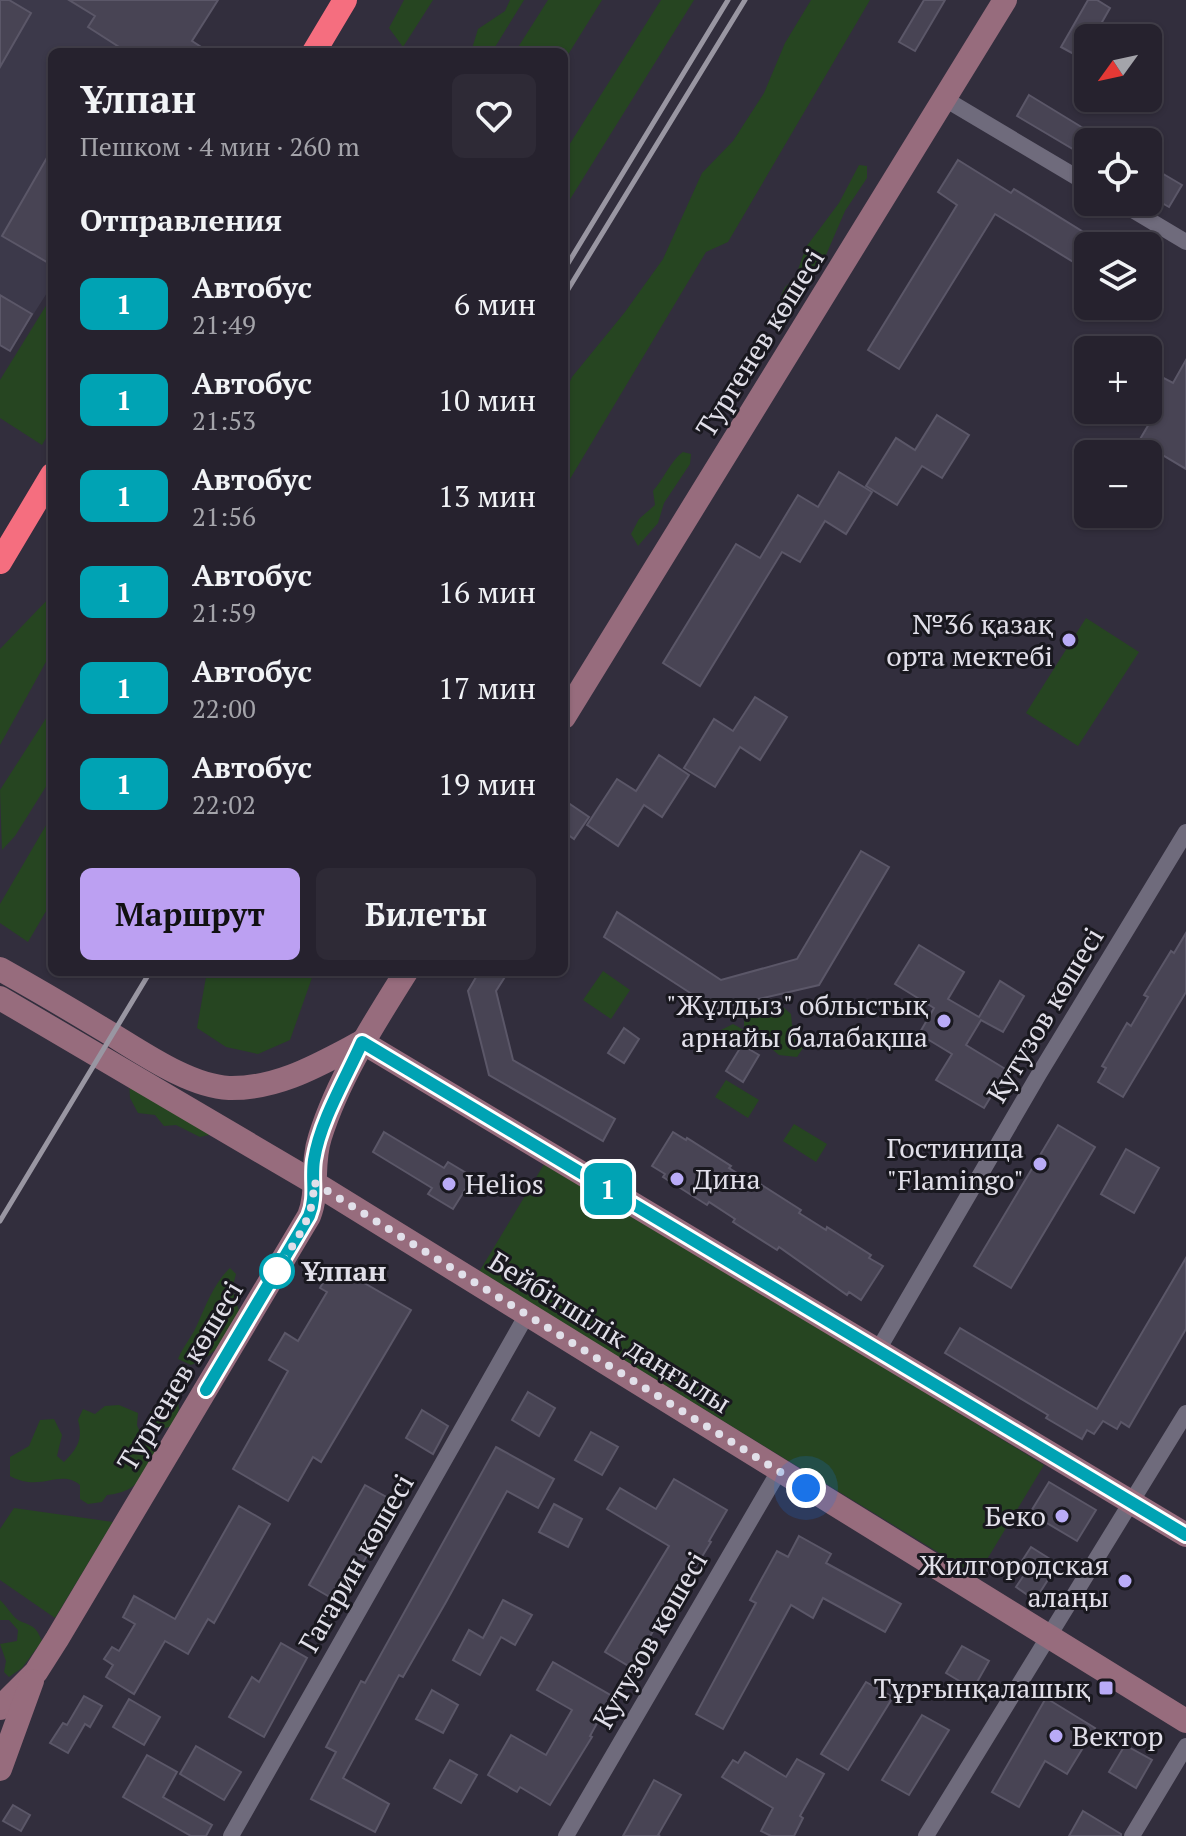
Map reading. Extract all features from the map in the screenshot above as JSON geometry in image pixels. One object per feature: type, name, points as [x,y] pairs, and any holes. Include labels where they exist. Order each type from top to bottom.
[{"type":"highway","points":[[316,48],[345,0]]},
{"type":"highway","points":[[0,562],[48,482]]},
{"type":"main road","name":"Тургенев көшесі","points":[[568,711],[1005,0]]},
{"type":"main road","points":[[0,969],[162,1064],[194,1079],[228,1088],[299,1075],[362,1042],[1186,1535]]},
{"type":"main road","name":"Тургенев көшесі","points":[[0,1769],[36,1672],[309,1216],[315,1195],[314,1161],[320,1136],[362,1042],[403,976]]},
{"type":"main road","name":"Бейбітшілік даңғылы","points":[[0,998],[313,1182],[1186,1721]]},
{"type":"main road","name":"Тургенев көшесі","points":[[0,1708],[36,1672]]},
{"type":"street","points":[[945,99],[1074,176]]},
{"type":"street","points":[[1142,216],[1186,242]]},
{"type":"street","name":"Кутузов көшесі","points":[[878,1350],[1047,1061],[1186,832]]},
{"type":"street","name":"Гагарин көшесі","points":[[231,1836],[526,1316]]},
{"type":"street","points":[[926,1836],[1186,1413]]},
{"type":"street","name":"Кутузов көшесі","points":[[566,1836],[779,1471]]},
{"type":"street","points":[[1132,1836],[1186,1746]]},
{"type":"shaded area","points":[[0,0],[127,0],[202,47],[48,48],[48,291],[10,351],[0,345]]},
{"type":"green space","points":[[404,0],[433,0],[403,47],[389,28]]},
{"type":"green space","points":[[510,0],[524,0],[494,48],[472,48],[478,29],[505,11]]},
{"type":"green space","points":[[548,0],[602,0],[568,55],[568,48],[518,48]]},
{"type":"green space","points":[[661,0],[694,0],[568,203],[568,147]]},
{"type":"green space","points":[[811,0],[870,0],[728,242],[706,252],[568,482],[568,386],[572,377],[663,259],[702,173],[733,141],[764,93],[785,43]]},
{"type":"green space","points":[[859,165],[867,166],[867,178],[845,211],[826,255],[815,265],[800,303],[792,311],[787,310],[789,302],[781,295],[795,278],[806,247],[839,203]]},
{"type":"green space","points":[[48,302],[48,435],[42,445],[0,418],[0,380]]},
{"type":"green space","points":[[683,452],[691,454],[690,464],[664,503],[658,523],[638,546],[631,534],[639,519],[655,505],[653,491]]},
{"type":"green space","points":[[48,599],[48,658],[0,745],[0,649]]},
{"type":"green space","points":[[1086,618],[1139,652],[1078,746],[1026,713]]},
{"type":"green space","points":[[48,715],[48,783],[15,836],[2,850],[0,790]]},
{"type":"green space","points":[[48,822],[48,908],[28,942],[0,923],[0,904]]},
{"type":"green space","points":[[603,971],[630,990],[611,1019],[583,1000]]},
{"type":"green space","points":[[313,976],[290,1040],[258,1054],[226,1047],[197,1028],[206,977]]},
{"type":"green space","points":[[752,1006],[782,1006],[791,1014],[792,1025],[801,1032],[805,1045],[797,1057],[779,1055],[767,1045],[759,1049],[744,1040],[722,1050],[715,1043],[713,1034],[733,1024],[744,1030],[744,1016]]},
{"type":"green space","points":[[726,1080],[759,1100],[748,1118],[715,1097]]},
{"type":"green space","points":[[129,1081],[213,1134],[200,1137],[176,1125],[164,1126],[155,1115],[138,1113],[130,1098]]},
{"type":"green space","points":[[794,1124],[827,1144],[816,1162],[783,1141]]},
{"type":"green space","points":[[546,1161],[1044,1465],[977,1576],[479,1272]]},
{"type":"green space","points":[[230,1268],[236,1274],[232,1289],[239,1311],[225,1337],[209,1355],[191,1365],[178,1359],[215,1287]]},
{"type":"green space","points":[[164,1390],[177,1395],[179,1409],[173,1426],[165,1428],[154,1422],[150,1412],[160,1406]]},
{"type":"green space","points":[[119,1405],[138,1413],[137,1425],[141,1435],[156,1439],[161,1446],[141,1479],[128,1490],[107,1495],[102,1502],[88,1504],[80,1499],[80,1485],[73,1480],[31,1482],[10,1476],[10,1457],[29,1446],[40,1420],[54,1419],[62,1435],[57,1456],[64,1462],[78,1443],[78,1420],[83,1409],[95,1414],[105,1406]]},
{"type":"green space","points":[[14,1508],[113,1522],[55,1618],[0,1580],[0,1529]]},
{"type":"green space","points":[[0,1600],[18,1620],[35,1629],[42,1641],[22,1668],[9,1677],[4,1672],[6,1661],[0,1644],[17,1641],[18,1630],[9,1620],[0,1620]]},
{"type":"building","points":[[0,0],[9,0],[31,13],[0,67]]},
{"type":"building","points":[[69,0],[218,0],[192,41],[203,48],[121,48],[88,27],[95,16]]},
{"type":"building","points":[[924,0],[945,0],[915,51],[899,42]]},
{"type":"building","points":[[1088,0],[1097,0],[1110,8],[1101,24],[1074,24]]},
{"type":"building","points":[[1074,24],[1074,54],[1061,47]]},
{"type":"building","points":[[1029,95],[1083,128],[1074,128],[1074,150],[1017,116]]},
{"type":"building","points":[[48,156],[48,263],[2,236]]},
{"type":"building","points":[[958,160],[1011,193],[1014,189],[1083,232],[1074,232],[1074,262],[995,214],[899,369],[868,350],[957,205],[938,192]]},
{"type":"building","points":[[1162,173],[1182,185],[1169,207],[1162,203]]},
{"type":"building","points":[[0,295],[32,314],[10,351],[0,345]]},
{"type":"building","points":[[1186,360],[1186,469],[1162,455],[1162,440],[1140,440],[1149,424],[1162,424],[1162,377],[1173,383]]},
{"type":"building","points":[[937,415],[969,435],[942,478],[922,466],[897,505],[866,486],[896,438],[915,450]]},
{"type":"building","points":[[839,472],[872,492],[846,534],[825,521],[800,562],[782,552],[700,686],[663,663],[736,544],[760,558],[798,495],[818,507]]},
{"type":"building","points":[[755,697],[787,717],[760,760],[740,747],[715,787],[684,768],[714,719],[733,731]]},
{"type":"building","points":[[659,755],[689,775],[662,817],[644,805],[618,846],[587,825],[617,779],[636,791]]},
{"type":"building","points":[[568,803],[589,817],[574,839],[568,835]]},
{"type":"building","points":[[861,851],[889,867],[819,985],[715,1009],[604,937],[617,912],[721,980],[797,959]]},
{"type":"building","points":[[1186,933],[1186,992],[1123,1097],[1098,1082],[1106,1068],[1102,1066],[1127,1023],[1131,1026],[1148,997],[1144,995]]},
{"type":"building","points":[[919,945],[964,972],[948,999],[979,1017],[1000,981],[1024,996],[1003,1032],[981,1020],[966,1045],[1007,1070],[984,1108],[936,1080],[952,1054],[919,1034],[934,1008],[895,984]]},
{"type":"building","points":[[477,976],[505,976],[496,991],[513,1060],[615,1119],[603,1141],[489,1075],[468,991]]},
{"type":"building","points":[[624,1028],[639,1039],[624,1063],[608,1053]]},
{"type":"building","points":[[742,1045],[759,1055],[743,1082],[726,1071]]},
{"type":"building","points":[[1058,1125],[1095,1147],[1011,1288],[974,1266]]},
{"type":"building","points":[[384,1132],[444,1168],[448,1162],[473,1177],[453,1209],[428,1194],[432,1188],[373,1152]]},
{"type":"building","points":[[673,1132],[801,1210],[799,1213],[826,1230],[827,1227],[871,1255],[869,1258],[883,1266],[861,1300],[849,1292],[847,1295],[779,1247],[777,1250],[733,1222],[735,1219],[709,1202],[707,1205],[663,1177],[665,1174],[652,1166]]},
{"type":"building","points":[[1126,1149],[1159,1168],[1134,1213],[1101,1194]]},
{"type":"building","points":[[1186,1258],[1186,1329],[1129,1427],[1121,1422],[1117,1429],[1103,1421],[1094,1434],[1087,1430],[1082,1439],[945,1353],[960,1328],[1097,1409]]},
{"type":"building","points":[[333,1265],[411,1310],[321,1462],[313,1457],[288,1501],[233,1469],[288,1371],[269,1360],[285,1333],[298,1341],[327,1292],[320,1288]]},
{"type":"building","points":[[528,1392],[555,1408],[539,1436],[512,1420]]},
{"type":"building","points":[[422,1410],[448,1426],[433,1454],[406,1438]]},
{"type":"building","points":[[591,1432],[618,1447],[602,1475],[575,1460]]},
{"type":"building","points":[[496,1447],[554,1479],[538,1508],[507,1491],[403,1677],[399,1675],[343,1778],[389,1804],[375,1832],[311,1799],[336,1752],[326,1747]]},
{"type":"building","points":[[674,1479],[727,1510],[711,1542],[681,1591],[677,1589],[632,1668],[605,1652],[669,1546],[607,1509],[620,1488],[656,1509]]},
{"type":"building","points":[[1049,1482],[1096,1510],[1077,1541],[1030,1513]]},
{"type":"building","points":[[365,1485],[397,1503],[340,1603],[309,1585]]},
{"type":"building","points":[[554,1504],[582,1519],[568,1547],[539,1532]]},
{"type":"building","points":[[239,1506],[270,1524],[214,1623],[208,1619],[188,1654],[165,1641],[134,1694],[106,1677],[113,1665],[104,1659],[112,1647],[119,1651],[135,1624],[123,1617],[134,1596],[175,1619]]},
{"type":"building","points":[[799,1536],[831,1554],[826,1563],[901,1604],[885,1632],[823,1598],[813,1618],[791,1605],[723,1729],[696,1714],[756,1603],[750,1600],[777,1551],[788,1557]]},
{"type":"building","points":[[1031,1547],[1058,1564],[1035,1600],[1016,1587],[1030,1566],[1022,1561]]},
{"type":"building","points":[[503,1600],[532,1615],[515,1645],[501,1637],[480,1675],[453,1660],[469,1630],[483,1638]]},
{"type":"building","points":[[281,1643],[307,1658],[264,1737],[229,1717],[252,1677],[259,1682]]},
{"type":"building","points":[[962,1646],[989,1661],[973,1689],[946,1673]]},
{"type":"building","points":[[553,1662],[612,1696],[592,1737],[550,1805],[520,1787],[517,1792],[488,1775],[511,1735],[546,1755],[572,1710],[537,1690]]},
{"type":"building","points":[[866,1682],[893,1697],[848,1770],[821,1754]]},
{"type":"building","points":[[432,1690],[458,1705],[443,1733],[416,1719]]},
{"type":"building","points":[[84,1696],[102,1706],[90,1727],[85,1724],[68,1753],[50,1743],[63,1723],[67,1725]]},
{"type":"building","name":"Вектор","points":[[1046,1698],[1095,1728],[1067,1774],[1045,1761],[1019,1807],[992,1792]]},
{"type":"building","points":[[129,1699],[160,1717],[144,1745],[113,1727]]},
{"type":"building","points":[[922,1715],[949,1730],[909,1795],[882,1780]]},
{"type":"building","points":[[1125,1745],[1152,1760],[1136,1788],[1109,1772]]},
{"type":"building","points":[[196,1746],[241,1772],[224,1800],[180,1774]]},
{"type":"building","points":[[745,1752],[786,1777],[797,1759],[824,1774],[800,1816],[803,1818],[794,1836],[771,1836],[761,1831],[773,1808],[722,1777],[733,1760],[738,1763]]},
{"type":"building","points":[[147,1755],[177,1772],[163,1797],[212,1825],[206,1836],[191,1836],[123,1797]]},
{"type":"building","points":[[450,1760],[477,1775],[461,1803],[434,1788]]},
{"type":"building","points":[[654,1780],[681,1795],[660,1836],[623,1836]]},
{"type":"building","points":[[13,1805],[30,1815],[21,1831],[3,1821]]},
{"type":"building","points":[[1083,1811],[1121,1834],[1121,1836],[1069,1836]]},
{"type":"railway","points":[[568,263],[728,0]]},
{"type":"railway","points":[[568,289],[745,0]]},
{"type":"railway","points":[[0,1221],[148,976]]},
{"type":"bus line","name":"1","points":[[206,1390],[309,1216],[315,1195],[314,1161],[320,1136],[362,1042],[1186,1535]]},
{"type":"place","name":"№36 қазақ орта мектебі","points":[[1069,640]]},
{"type":"place","name":"\"Жұлдыз\" облыстық арнайы балабақша","points":[[944,1021]]},
{"type":"place","name":"Гостиница \"Flamingo\"","points":[[1040,1164]]},
{"type":"place","name":"Дина","points":[[677,1179]]},
{"type":"place","name":"Helios","points":[[449,1184]]},
{"type":"place","name":"Ұлпан","points":[[277,1271]]},
{"type":"place","name":"Беко","points":[[1062,1516]]},
{"type":"place","name":"Жилгородская алаңы","points":[[1125,1581]]},
{"type":"place","name":"Тұрғынқалашық","points":[[1106,1688]]},
{"type":"place","name":"Вектор","points":[[1056,1736]]},
{"type":"route","points":[[277,1271],[313,1207],[313,1182],[806,1488]]}]
